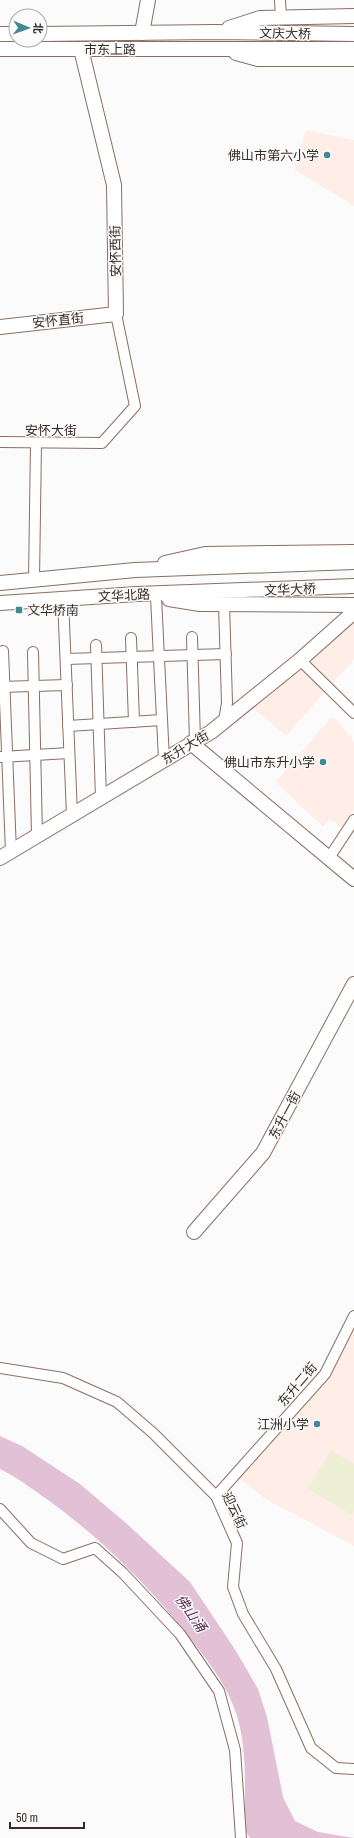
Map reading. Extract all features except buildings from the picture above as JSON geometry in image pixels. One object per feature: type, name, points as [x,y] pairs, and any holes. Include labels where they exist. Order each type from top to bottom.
[{"type":"main road","points":[[142,33],[148,0]]},
{"type":"main road","points":[[215,32],[260,18],[354,16]]},
{"type":"main road","name":"市东上路","points":[[48,34],[215,32]]},
{"type":"main road","name":"文庆大桥","points":[[215,32],[354,34]]},
{"type":"main road","points":[[221,48],[258,59],[354,60]]},
{"type":"main road","name":"市东上路","points":[[0,49],[221,48]]},
{"type":"main road","name":"文庆大桥","points":[[221,48],[354,50]]},
{"type":"main road","name":"安怀西街","points":[[81,49],[114,185],[116,314]]},
{"type":"main road","name":"安怀直街","points":[[0,326],[116,314]]},
{"type":"main road","points":[[135,570],[205,554],[295,554],[354,552]]},
{"type":"main road","points":[[0,583],[135,570],[354,562]]},
{"type":"main road","name":"文华大桥","points":[[225,598],[354,586]]},
{"type":"main road","points":[[137,594],[200,604],[225,598],[354,604]]},
{"type":"main road","name":"文华北路","points":[[0,603],[137,594],[225,598]]},
{"type":"main road","name":"东升大街","points":[[5,855],[193,742],[224,720],[300,660],[354,612]]},
{"type":"main road","points":[[193,742],[354,879]]},
{"type":"main road","name":"东升一街","points":[[194,1232],[263,1153],[354,984]]},
{"type":"street","points":[[280,0],[281,17]]},
{"type":"street","name":"安怀西街","points":[[102,443],[135,406],[116,314]]},
{"type":"street","name":"安怀大街","points":[[0,442],[102,443]]},
{"type":"street","points":[[34,580],[36,443]]},
{"type":"street","points":[[156,598],[164,760]]},
{"type":"street","points":[[224,720],[228,703],[225,598]]},
{"type":"street","points":[[63,599],[72,815]]},
{"type":"street","points":[[192,637],[193,742]]},
{"type":"street","points":[[131,638],[134,722]]},
{"type":"street","points":[[96,645],[100,798]]},
{"type":"street","points":[[3,651],[2,687],[5,855]]},
{"type":"street","points":[[33,652],[37,836]]},
{"type":"street","points":[[66,659],[226,654]]},
{"type":"street","points":[[300,660],[354,712]]},
{"type":"street","points":[[2,687],[67,685]]},
{"type":"street","points":[[68,726],[162,720]]},
{"type":"street","points":[[4,757],[69,753]]},
{"type":"street","points":[[329,858],[354,820]]},
{"type":"street","name":"东升二街","points":[[216,1496],[325,1374],[354,1316]]},
{"type":"street","name":"迎云街","points":[[0,1368],[63,1378],[118,1402],[153,1433],[216,1496],[237,1543],[233,1587],[243,1614],[276,1669],[311,1748],[336,1768],[354,1769]]},
{"type":"street","points":[[0,1508],[31,1543],[63,1559],[95,1548],[123,1573],[180,1634],[220,1691],[235,1750],[240,1838]]},
{"type":"shaded area","name":"佛山市第六小学","points":[[306,130],[354,140],[354,206],[295,170]]},
{"type":"shaded area","points":[[354,621],[354,659],[286,736],[253,708]]},
{"type":"shaded area","name":"佛山市东升小学","points":[[331,717],[337,720],[354,742],[354,809],[342,827],[330,819],[323,827],[276,782]]},
{"type":"shaded area","name":"江洲小学","points":[[354,1316],[354,1546],[266,1499],[234,1475],[325,1374]]},
{"type":"green space","points":[[331,1450],[354,1464],[354,1511],[352,1515],[308,1489]]},
{"type":"water","name":"佛山涌","points":[[0,1436],[22,1446],[80,1484],[127,1524],[190,1582],[236,1651],[258,1689],[267,1717],[283,1797],[295,1821],[318,1832],[354,1838],[250,1838],[245,1830],[245,1773],[243,1744],[233,1705],[217,1674],[157,1599],[106,1547],[48,1500],[0,1469]]},
{"type":"place","name":"佛山市第六小学","points":[[327,155]]},
{"type":"place","name":"文华桥南","points":[[19,610]]},
{"type":"place","name":"佛山市东升小学","points":[[323,762]]},
{"type":"place","name":"江洲小学","points":[[317,1424]]}]
